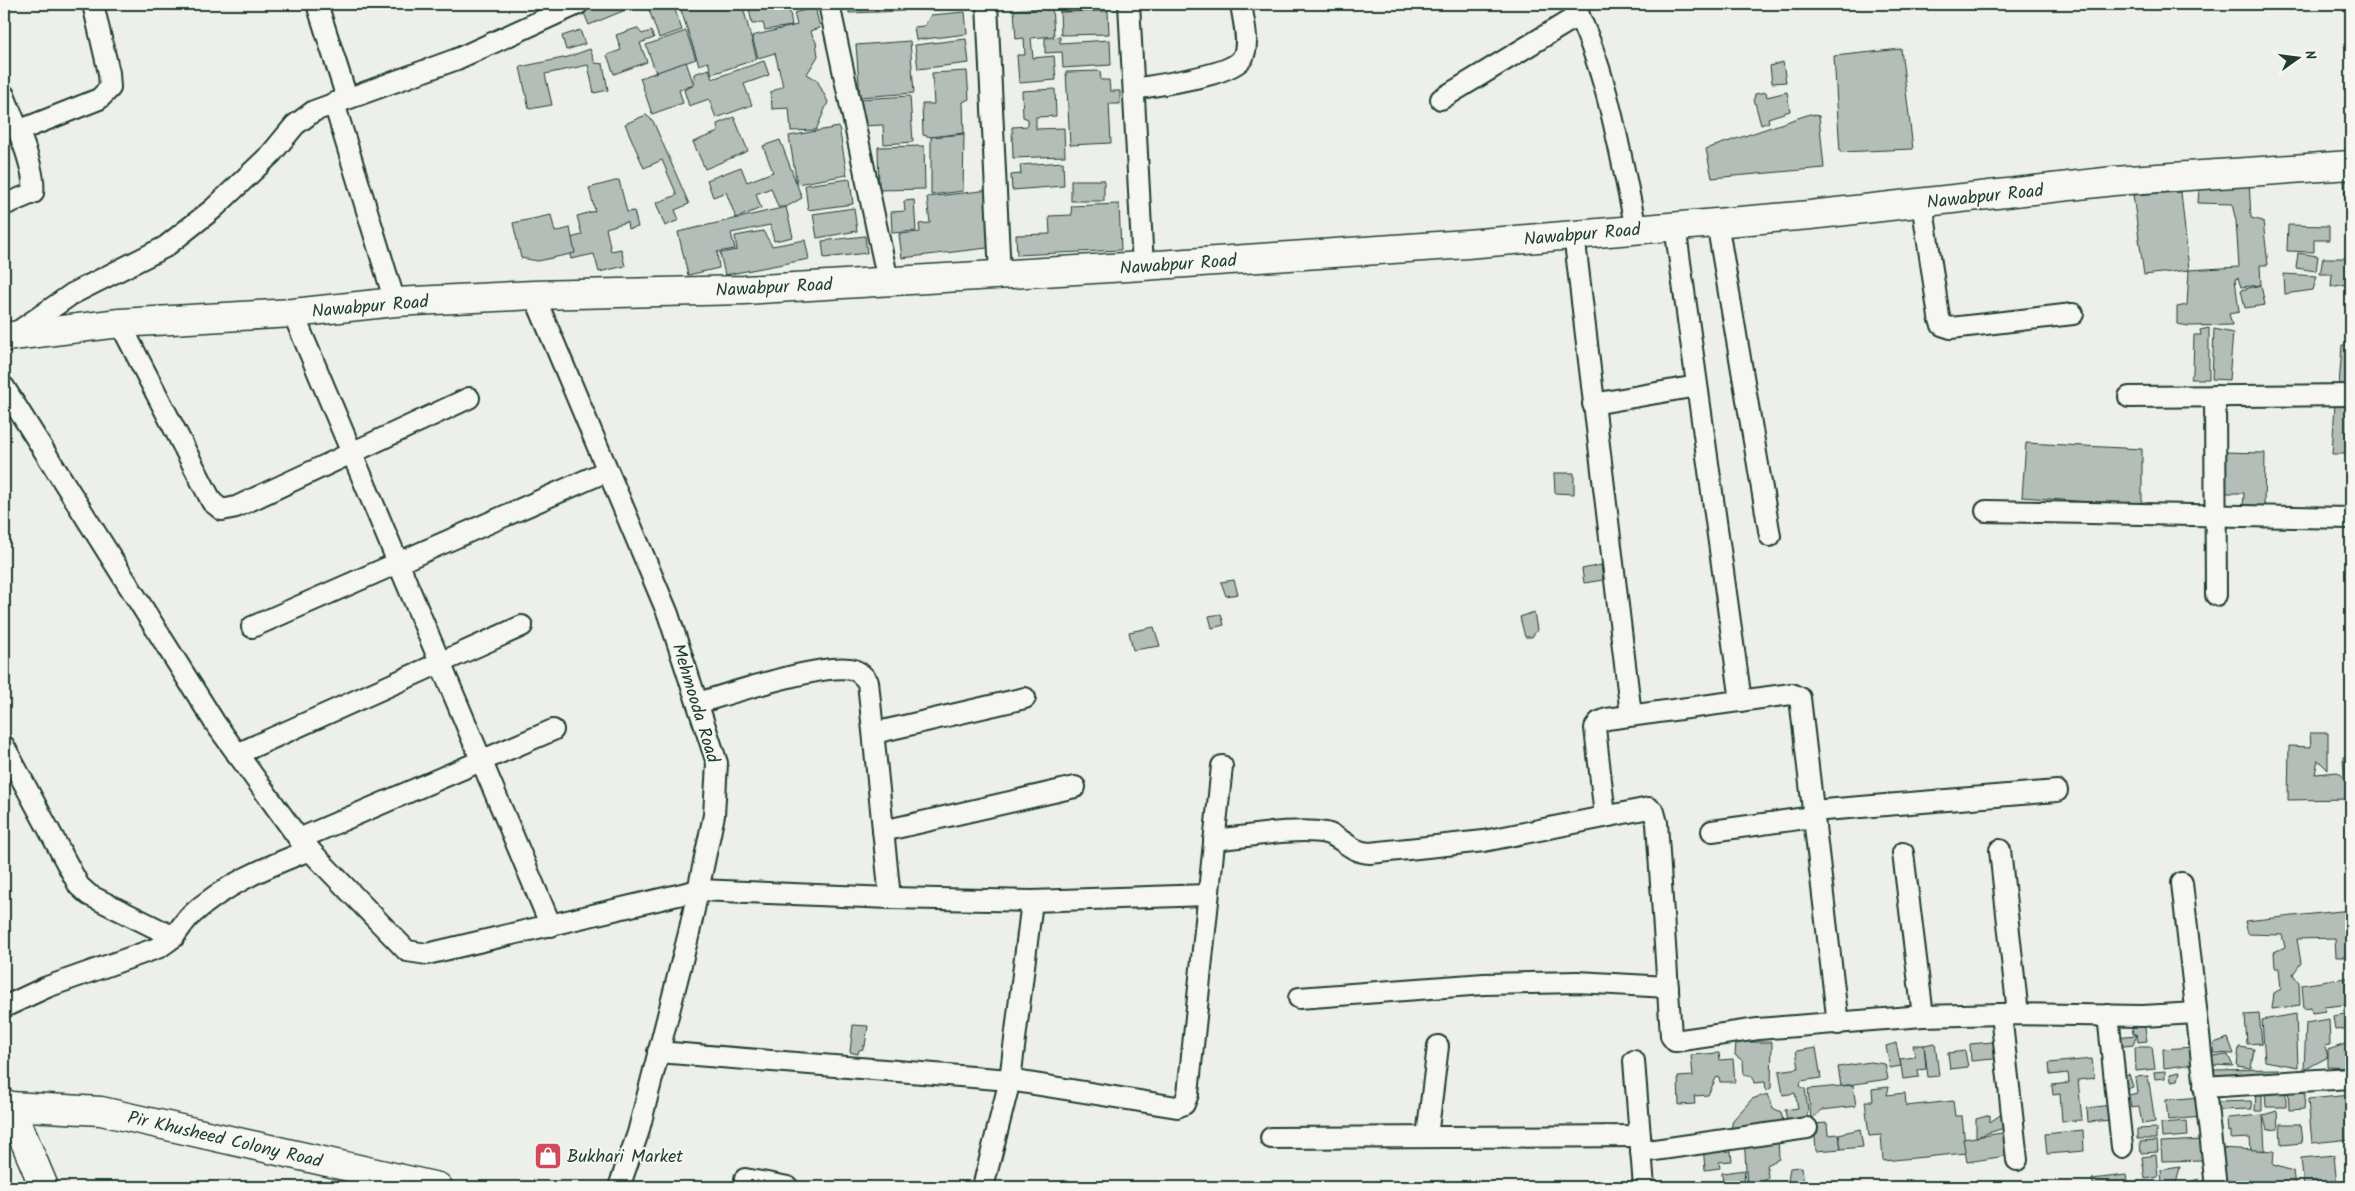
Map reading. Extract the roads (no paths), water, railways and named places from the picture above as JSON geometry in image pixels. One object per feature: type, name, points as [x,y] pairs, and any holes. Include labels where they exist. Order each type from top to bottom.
[{"type":"street","points":[[18,131],[99,99],[110,88],[110,73],[93,4]]},
{"type":"street","points":[[317,4],[395,302]]},
{"type":"street","points":[[829,4],[888,281]]},
{"type":"street","points":[[987,4],[1000,275]]},
{"type":"street","points":[[1129,4],[1143,266]]},
{"type":"street","points":[[1134,89],[1217,74],[1236,65],[1243,57],[1246,43],[1241,4]]},
{"type":"street","points":[[8,336],[72,294],[165,247],[213,209],[271,154],[295,125],[314,111],[456,59],[566,6]]},
{"type":"street","points":[[1441,99],[1576,9],[1603,82],[1636,229]]},
{"type":"street","points":[[4,95],[34,180],[33,193],[4,205]]},
{"type":"street","name":"Nawabpur Road","points":[[8,336],[120,323],[293,313],[395,302],[534,295],[744,290],[1143,266],[1675,226],[2114,181],[2351,165]]},
{"type":"street","points":[[1922,202],[1939,316],[1942,325],[1951,328],[2073,314]]},
{"type":"street","points":[[1717,222],[1770,536]]},
{"type":"street","points":[[1675,226],[1741,701]]},
{"type":"street","points":[[1574,234],[1631,716]]},
{"type":"street","name":"Mehmooda Road","points":[[534,295],[668,614],[717,763],[714,815],[699,890],[638,1133],[619,1187]]},
{"type":"street","points":[[293,313],[551,926]]},
{"type":"street","points":[[120,323],[212,502],[222,510],[236,507],[469,398]]},
{"type":"street","points":[[1593,404],[1697,386]]},
{"type":"street","points":[[4,387],[215,723],[237,754],[305,845],[407,952],[427,954],[699,890],[890,898],[1032,900],[1207,895]]},
{"type":"street","points":[[2129,397],[2351,395]]},
{"type":"street","points":[[2215,396],[2216,595]]},
{"type":"street","points":[[252,627],[607,471]]},
{"type":"street","points":[[1986,512],[2351,518]]},
{"type":"street","points":[[237,754],[522,626]]},
{"type":"street","points":[[698,703],[791,676],[836,669],[853,669],[862,674],[868,682],[890,898]]},
{"type":"street","points":[[1605,816],[1595,728],[1599,722],[1606,719],[1791,694],[1800,698],[1812,814],[1838,1024]]},
{"type":"street","points":[[874,732],[1025,698]]},
{"type":"street","points":[[4,1007],[47,987],[160,947],[174,937],[188,918],[239,881],[274,864],[305,845],[482,761],[553,730]]},
{"type":"street","points":[[4,746],[79,886],[89,895],[174,937]]},
{"type":"street","points":[[658,1052],[1010,1080],[1177,1107],[1184,1104],[1188,1094],[1207,895],[1222,766]]},
{"type":"street","points":[[884,832],[1075,787]]},
{"type":"street","points":[[1712,830],[1812,814],[2057,791]]},
{"type":"street","points":[[1214,840],[1290,832],[1324,833],[1333,835],[1353,850],[1370,853],[1484,841],[1649,808],[1654,812],[1657,823],[1672,1036],[1675,1041],[1758,1029],[1923,1016],[2010,1014],[2143,1016],[2196,1013]]},
{"type":"street","points":[[2000,850],[2017,1160]]},
{"type":"street","points":[[1903,853],[1923,1016]]},
{"type":"street","points":[[2182,883],[2216,1187]]},
{"type":"street","points":[[982,1187],[1010,1080],[1032,900]]},
{"type":"street","points":[[1298,998],[1484,984],[1577,982],[1668,987]]},
{"type":"street","points":[[2108,1015],[2122,1147]]},
{"type":"street","points":[[1428,1137],[1438,1046]]},
{"type":"street","points":[[1634,1061],[1644,1187]]},
{"type":"street","points":[[2204,1087],[2351,1078]]},
{"type":"street","points":[[7,1104],[44,1187]]},
{"type":"street","name":"Pir Khusheed Colony Road","points":[[7,1104],[101,1111],[438,1187]]},
{"type":"street","points":[[1271,1138],[1428,1137],[1640,1144],[1807,1128]]},
{"type":"street","points":[[745,1179],[788,1187]]},
{"type":"place","name":"Bukhari Market","points":[[548,1156]]}]
